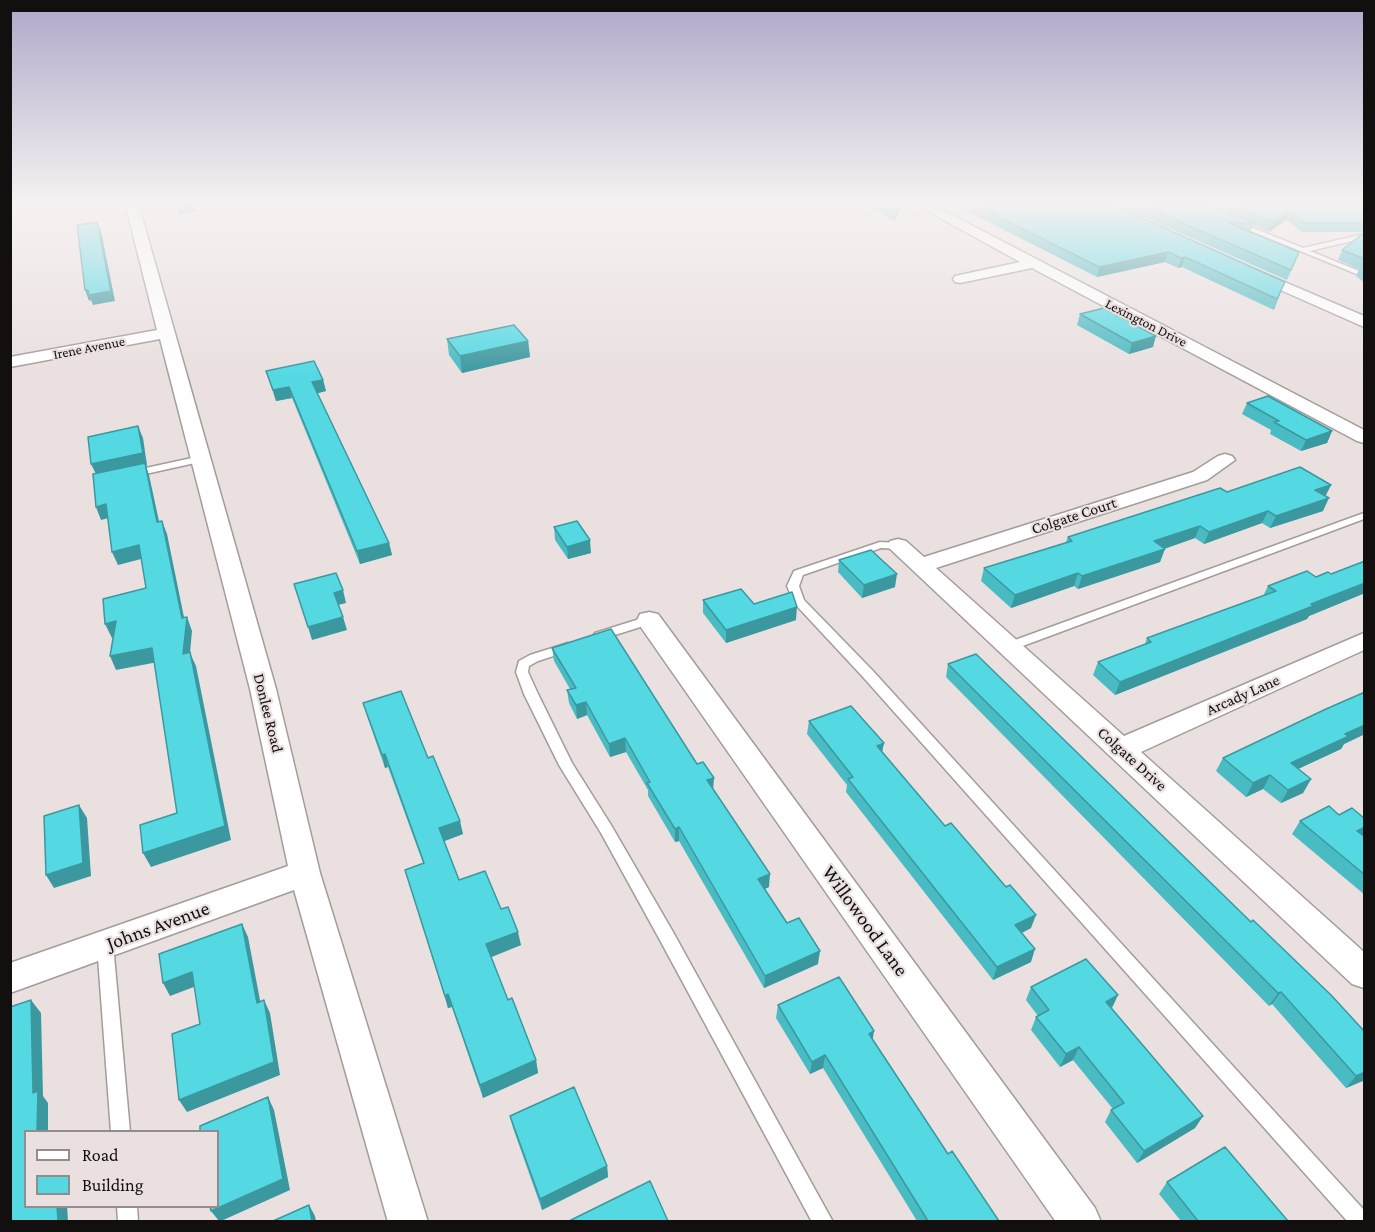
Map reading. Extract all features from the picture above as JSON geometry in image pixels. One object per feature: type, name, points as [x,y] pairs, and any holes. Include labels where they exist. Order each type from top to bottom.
[{"type":"street","name":"Donlee Road","points":[[147,260],[262,689],[305,873],[408,1221]]},
{"type":"street","name":"Lexington Drive","points":[[1025,260],[1365,437]]},
{"type":"street","points":[[960,279],[1032,264]]},
{"type":"street","points":[[1245,269],[1365,321]]},
{"type":"street","name":"Irene Avenue","points":[[10,362],[167,333]]},
{"type":"street","name":"Colgate Court","points":[[920,566],[1200,476],[1225,460]]},
{"type":"street","name":"Colgate Drive","points":[[898,546],[1365,972]]},
{"type":"street","name":"Willowood Lane","points":[[649,620],[1081,1221]]},
{"type":"street","name":"Arcady Lane","points":[[1121,749],[1365,641]]},
{"type":"street","name":"Johns Avenue","points":[[10,978],[305,873]]},
{"type":"lane","points":[[1329,260],[1365,275]]},
{"type":"lane","points":[[123,476],[201,459]]},
{"type":"lane","points":[[1008,647],[1365,516]]},
{"type":"lane","points":[[898,546],[880,546],[798,573],[793,586],[799,601],[868,674],[1362,1221]]},
{"type":"lane","points":[[649,620],[534,658],[524,664],[522,672],[567,765],[645,898],[823,1221]]},
{"type":"lane","points":[[105,944],[121,1130]]},
{"type":"building","points":[[81,260],[105,260],[111,291],[89,295],[88,290],[85,290]]},
{"type":"building","points":[[1086,260],[1129,260],[1099,267]]},
{"type":"building","points":[[1193,260],[1237,260],[1285,282],[1277,299]]},
{"type":"building","points":[[1269,260],[1295,260],[1291,270]]},
{"type":"building","points":[[1104,308],[1156,336],[1132,343],[1080,314]]},
{"type":"building","points":[[514,325],[528,341],[460,356],[447,339]]},
{"type":"building","points":[[314,361],[323,380],[312,382],[389,543],[357,551],[289,387],[273,390],[266,371]]},
{"type":"building","points":[[1268,396],[1332,431],[1306,440],[1247,403]]},
{"type":"building","points":[[138,426],[143,453],[91,464],[88,437]]},
{"type":"building","points":[[145,463],[157,522],[162,521],[182,618],[187,617],[183,654],[190,652],[225,826],[143,853],[140,825],[177,813],[152,648],[110,656],[116,621],[105,624],[103,599],[146,588],[139,545],[112,552],[106,504],[96,507],[93,474]]},
{"type":"building","points":[[1300,467],[1331,485],[1315,490],[1329,498],[1276,516],[1268,511],[1209,532],[1200,526],[1154,541],[1165,549],[1082,576],[1078,573],[1015,595],[984,568],[1072,541],[1068,537],[1220,488],[1227,492]]},
{"type":"building","points":[[577,521],[590,540],[567,547],[554,527]]},
{"type":"building","points":[[871,550],[897,574],[864,585],[839,560]]},
{"type":"building","points":[[1365,561],[1365,583],[1311,604],[1313,606],[1120,682],[1098,662],[1151,642],[1147,638],[1276,591],[1268,586],[1307,571],[1316,577],[1328,572],[1331,574]]},
{"type":"building","points":[[336,573],[343,590],[334,593],[343,617],[308,627],[294,584]]},
{"type":"building","points":[[741,589],[754,604],[792,592],[797,607],[726,630],[703,600]]},
{"type":"building","points":[[611,629],[697,764],[703,762],[714,778],[707,780],[770,874],[758,879],[787,923],[799,918],[820,951],[765,976],[679,827],[675,829],[647,783],[650,782],[625,738],[609,744],[586,702],[576,705],[567,690],[576,688],[552,648]]},
{"type":"building","points":[[976,654],[1251,922],[1253,920],[1331,995],[1365,1032],[1365,1072],[1356,1076],[1281,992],[1278,993],[948,664]]},
{"type":"building","points":[[401,691],[428,758],[433,756],[460,821],[439,828],[459,880],[485,871],[501,909],[508,907],[518,932],[486,944],[508,1000],[512,998],[536,1060],[480,1085],[448,994],[445,996],[405,870],[424,863],[385,754],[382,755],[363,703]]},
{"type":"building","points":[[1365,692],[1365,725],[1345,734],[1349,736],[1291,763],[1311,779],[1288,790],[1270,775],[1253,783],[1223,758],[1326,709]]},
{"type":"building","points":[[851,706],[884,743],[877,746],[945,826],[951,823],[1006,887],[1010,885],[1036,915],[1015,925],[1035,949],[997,967],[848,779],[853,777],[809,721]]},
{"type":"building","points":[[79,805],[83,863],[46,875],[44,816]]},
{"type":"building","points":[[1329,806],[1339,815],[1352,808],[1365,819],[1365,827],[1357,831],[1365,837],[1365,875],[1300,821]]},
{"type":"building","points":[[242,924],[257,1003],[264,1000],[274,1062],[179,1100],[172,1034],[200,1024],[192,972],[163,983],[159,954]]},
{"type":"building","points":[[1086,959],[1118,995],[1106,1002],[1203,1116],[1144,1151],[1111,1110],[1124,1103],[1079,1047],[1066,1054],[1036,1017],[1049,1010],[1031,987]]},
{"type":"building","points":[[839,977],[874,1031],[869,1034],[948,1154],[952,1151],[999,1221],[928,1221],[825,1055],[812,1062],[778,1005]]},
{"type":"building","points":[[31,1000],[33,1093],[38,1091],[37,1130],[24,1130],[24,1208],[57,1208],[58,1221],[10,1221],[10,1007]]},
{"type":"building","points":[[574,1087],[607,1166],[540,1199],[510,1116]]},
{"type":"building","points":[[268,1097],[283,1179],[219,1207],[219,1130],[200,1130],[200,1126]]},
{"type":"building","points":[[1225,1147],[1288,1221],[1198,1221],[1167,1182]]},
{"type":"building","points":[[650,1181],[668,1221],[569,1221]]},
{"type":"building","points":[[309,1205],[312,1221],[273,1221]]}]
